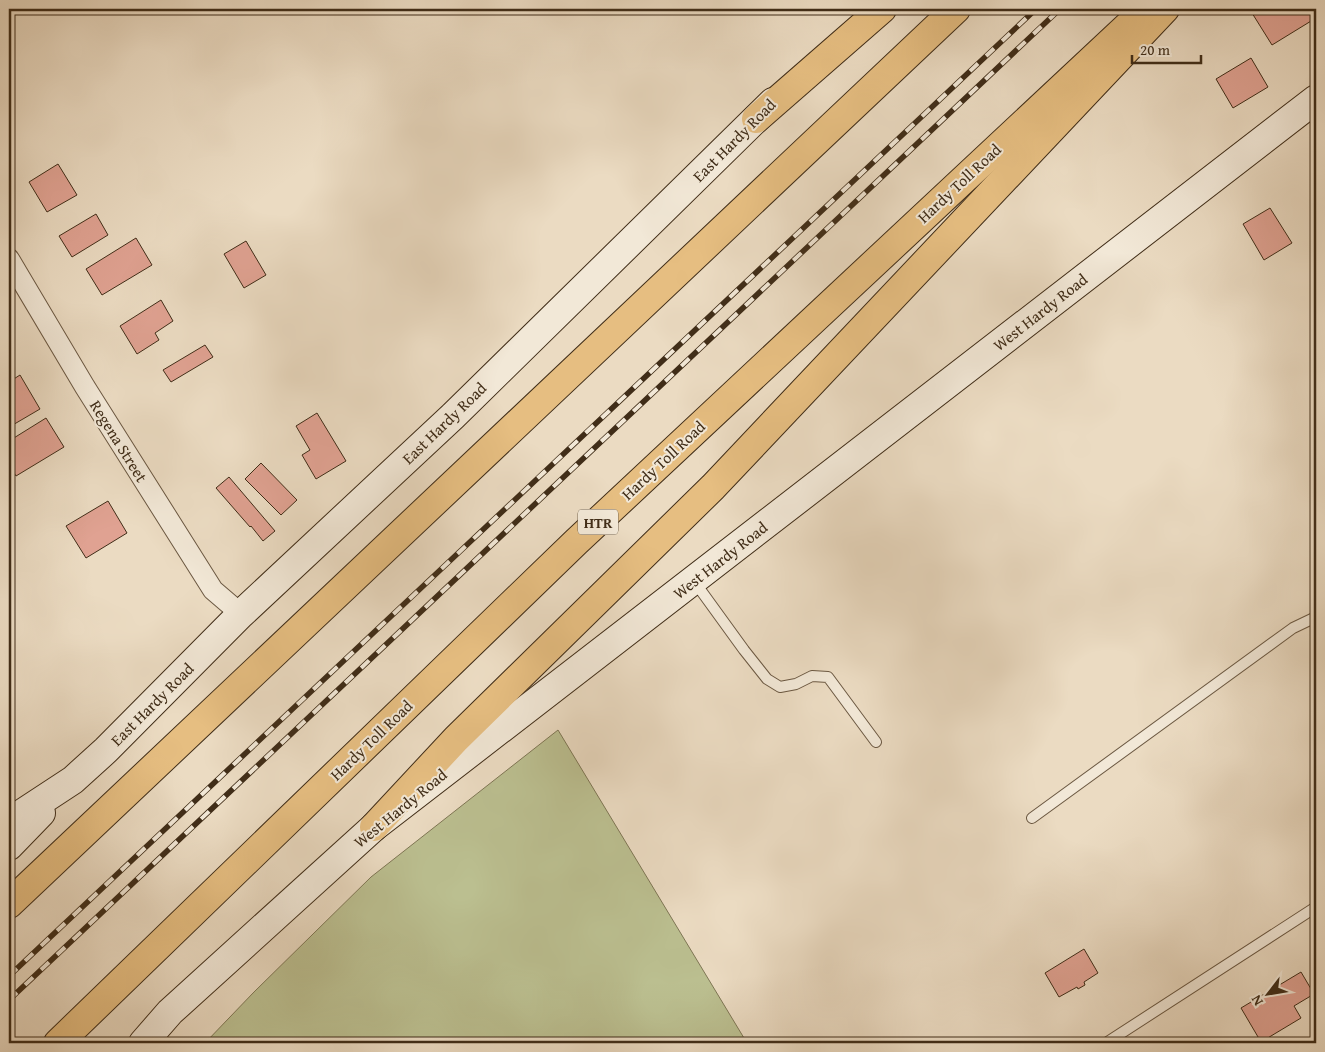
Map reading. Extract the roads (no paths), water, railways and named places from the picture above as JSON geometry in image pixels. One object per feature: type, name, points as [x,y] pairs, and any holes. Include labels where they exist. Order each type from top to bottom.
[{"type":"highway","points":[[756,119],[882,9]]},
{"type":"highway","points":[[9,904],[956,9]]},
{"type":"highway","name":"Hardy Toll Road","points":[[58,1043],[576,542],[1146,9]]},
{"type":"highway","points":[[374,827],[456,739],[713,487],[1165,9]]},
{"type":"main road","name":"East Hardy Road","points":[[9,822],[73,780],[106,750],[241,614],[457,412],[866,9]]},
{"type":"main road","name":"West Hardy Road","points":[[143,1043],[170,1012],[374,827],[1316,99]]},
{"type":"main road","points":[[9,846],[73,780]]},
{"type":"main road","points":[[137,1043],[170,1012]]},
{"type":"street","name":"Regena Street","points":[[9,259],[85,387],[214,590],[241,614]]},
{"type":"lane","points":[[694,580],[767,679],[780,687],[796,684],[812,676],[828,677],[876,742]]},
{"type":"lane","points":[[1032,818],[1293,628],[1316,617]]},
{"type":"lane","points":[[1106,1043],[1316,907]]},
{"type":"railway","points":[[9,976],[1036,9]]},
{"type":"railway","points":[[9,1000],[1060,9]]}]
